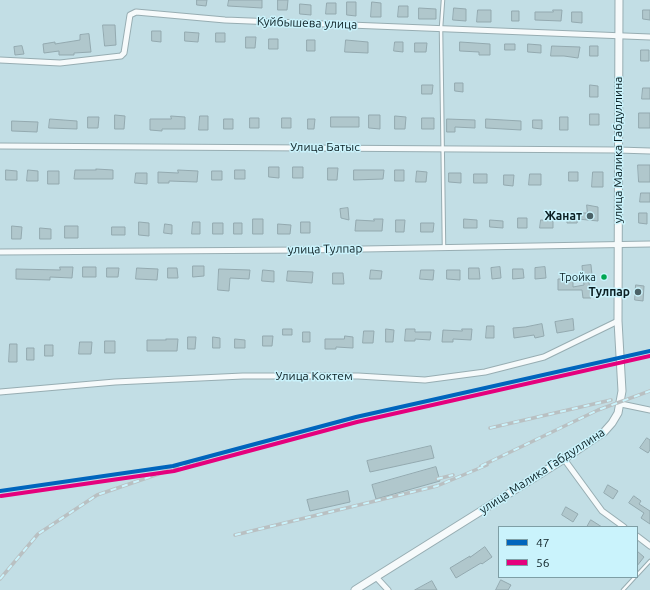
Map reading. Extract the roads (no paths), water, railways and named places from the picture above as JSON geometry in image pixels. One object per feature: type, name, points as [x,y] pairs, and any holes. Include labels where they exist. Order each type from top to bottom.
[{"type":"main road","name":"улица Малика Габдуллина","points":[[355,590],[564,459],[604,432],[618,413],[621,404],[622,391],[618,321],[619,0]]},
{"type":"street","name":"Куйбышева улица","points":[[0,60],[60,63],[121,56],[124,53],[130,15],[136,12],[225,20],[650,37]]},
{"type":"street","name":"Улица Батыс","points":[[0,146],[443,148],[650,151]]},
{"type":"street","name":"улица Тулпар","points":[[0,252],[650,244]]},
{"type":"street","name":"Улица Коктем","points":[[0,392],[115,382],[242,376],[358,376],[425,380],[485,372],[544,357],[618,321]]},
{"type":"street","points":[[621,404],[650,409]]},
{"type":"street","points":[[564,459],[602,511],[623,526]]},
{"type":"street","points":[[638,537],[650,546]]},
{"type":"street","points":[[376,577],[388,590]]},
{"type":"lane","points":[[443,0],[441,28],[444,247]]},
{"type":"lane","points":[[638,574],[650,561]]},
{"type":"lane","points":[[623,590],[634,578]]},
{"type":"railway","points":[[481,466],[598,410],[650,391]]},
{"type":"railway","points":[[490,428],[611,400]]},
{"type":"railway","points":[[0,579],[38,534],[97,495],[208,457]]},
{"type":"railway","points":[[235,535],[437,486],[487,465]]},
{"type":"railway","points":[[437,479],[453,475]]},
{"type":"place","name":"Жанат","points":[[590,216]]},
{"type":"place","name":"Тройка","points":[[604,277]]},
{"type":"place","name":"Тулпар","points":[[638,292]]}]
